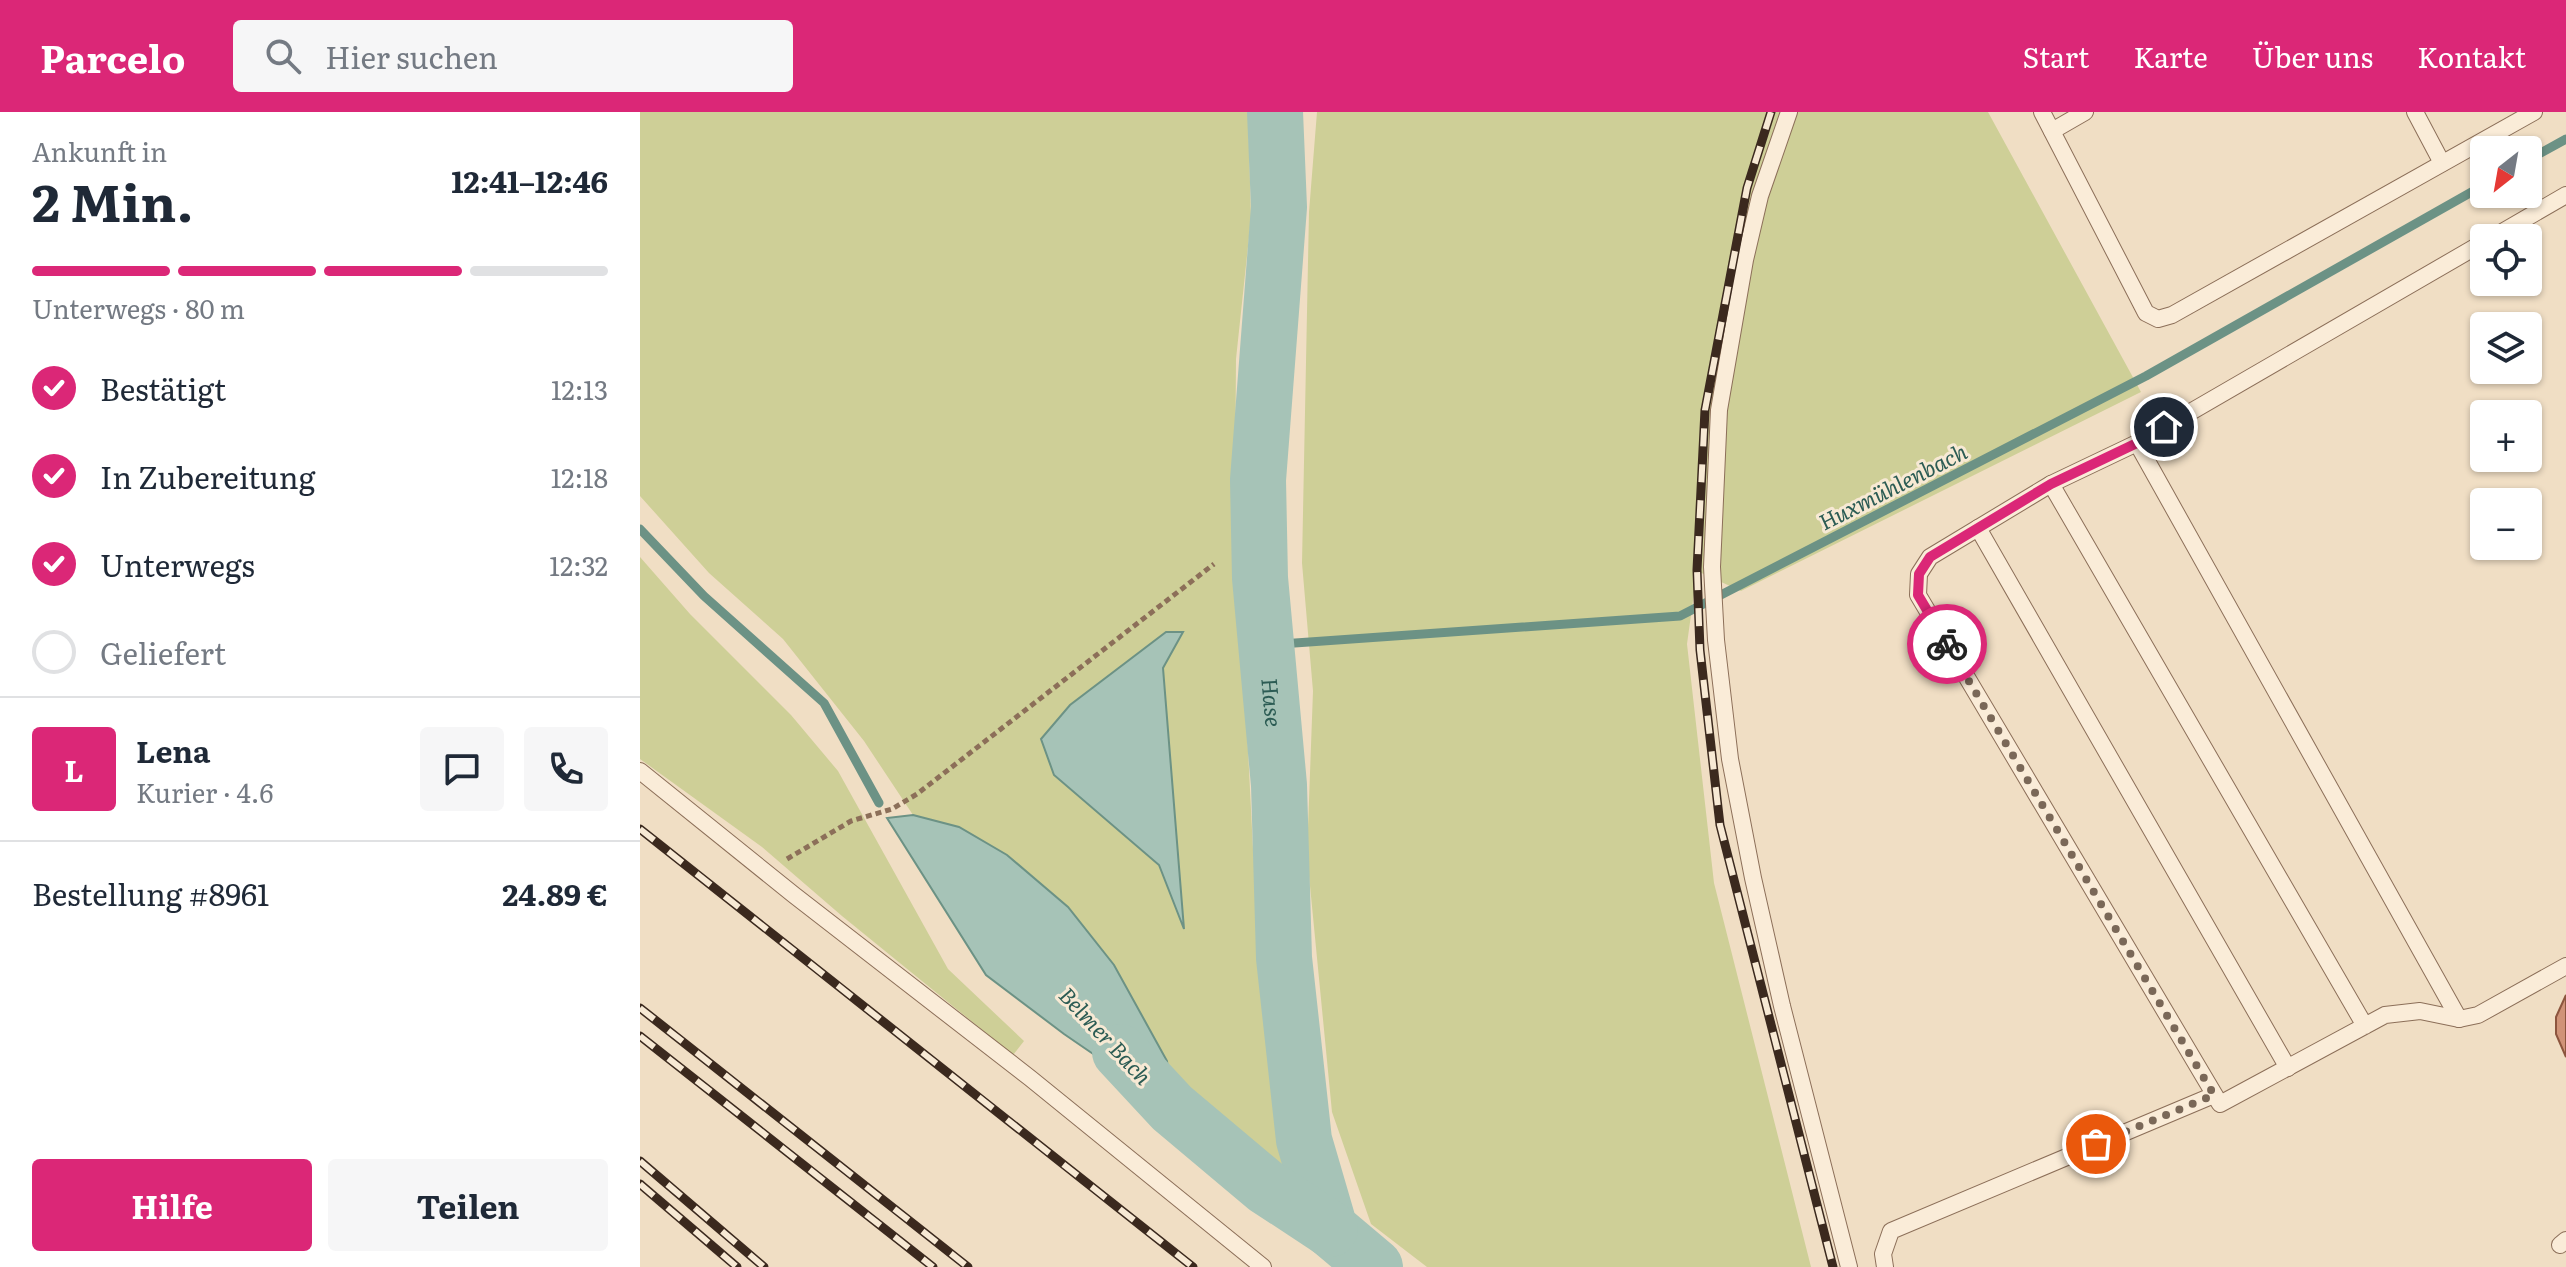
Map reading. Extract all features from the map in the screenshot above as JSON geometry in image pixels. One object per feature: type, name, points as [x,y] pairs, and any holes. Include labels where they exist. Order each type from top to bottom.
[{"type":"lane","points":[[1789,112],[1757,209],[1745,260],[1719,410],[1712,567],[1716,640],[1730,759],[1753,878],[1782,1006],[1849,1267]]},
{"type":"lane","points":[[2042,112],[2146,313],[2158,319],[2172,315],[2534,112]]},
{"type":"lane","points":[[2052,131],[2085,112]]},
{"type":"lane","points":[[2415,112],[2442,163]]},
{"type":"lane","points":[[2516,224],[2566,195]]},
{"type":"lane","points":[[2470,250],[2137,443],[2051,484],[1930,557],[1919,574],[1918,595],[2220,1104],[2385,1015],[2420,1011],[2459,1019],[2478,1015],[2566,966]]},
{"type":"lane","points":[[2137,443],[2459,1019]]},
{"type":"lane","points":[[2051,484],[2365,1026]]},
{"type":"lane","points":[[1978,528],[2288,1068]]},
{"type":"lane","points":[[640,771],[1030,1078],[1263,1267]]},
{"type":"lane","points":[[1885,1267],[1883,1254],[1891,1231],[2214,1095]]},
{"type":"path","points":[[765,871],[851,821],[892,809],[917,794],[1214,564]]},
{"type":"green space","points":[[640,112],[1248,112],[1251,218],[1236,359],[1235,492],[1253,849],[1274,1103],[1287,1182],[1170,1088],[1167,1061],[1114,965],[1068,907],[1007,855],[959,827],[913,815],[864,741],[783,639],[709,573],[640,496]]},
{"type":"green space","points":[[1317,112],[1988,112],[2141,392],[1741,591],[1697,571],[1687,644],[1714,883],[1811,1267],[1427,1267],[1371,1224],[1332,1112],[1307,855],[1313,691],[1302,563],[1309,212]]},
{"type":"green space","points":[[640,557],[690,614],[791,715],[838,771],[948,969],[1024,1041],[1013,1055],[762,847],[640,759]]},
{"type":"water","points":[[1166,632],[1183,632],[1163,668],[1184,929],[1159,865],[1054,775],[1041,739],[1070,705]]},
{"type":"water","points":[[913,815],[959,827],[1007,855],[1068,907],[1114,965],[1167,1061],[1172,1108],[1064,1034],[986,975],[887,818]]},
{"type":"building","points":[[2566,995],[2566,1057],[2556,1034],[2556,1017]]},
{"type":"waterway","name":"Hase","points":[[1275,112],[1279,207],[1258,480],[1260,578],[1279,785],[1284,958],[1304,1140],[1330,1229],[1375,1267]]},
{"type":"waterway","name":"Huxmühlenbach","points":[[2542,152],[2566,139]]},
{"type":"waterway","name":"Huxmühlenbach","points":[[1265,645],[1680,616],[2146,376],[2470,193]]},
{"type":"waterway","name":"Belmer Bach","points":[[640,529],[704,596],[824,703],[879,803]]},
{"type":"waterway","name":"Belmer Bach","points":[[1120,1052],[1172,1108],[1266,1187],[1330,1229]]},
{"type":"railway","points":[[1771,112],[1747,188],[1705,410],[1697,570],[1700,650],[1720,825],[1833,1267]]},
{"type":"railway","points":[[640,829],[1193,1267]]},
{"type":"railway","points":[[640,1008],[968,1267]]},
{"type":"railway","points":[[640,1036],[933,1267]]},
{"type":"railway","points":[[640,1161],[764,1267]]},
{"type":"railway","points":[[640,1184],[737,1267]]},
{"type":"way so far","points":[[1947,644],[2214,1095],[2096,1144]]},
{"type":"route","points":[[1947,644],[1918,595],[1919,574],[1930,557],[2051,484],[2164,427]]}]
